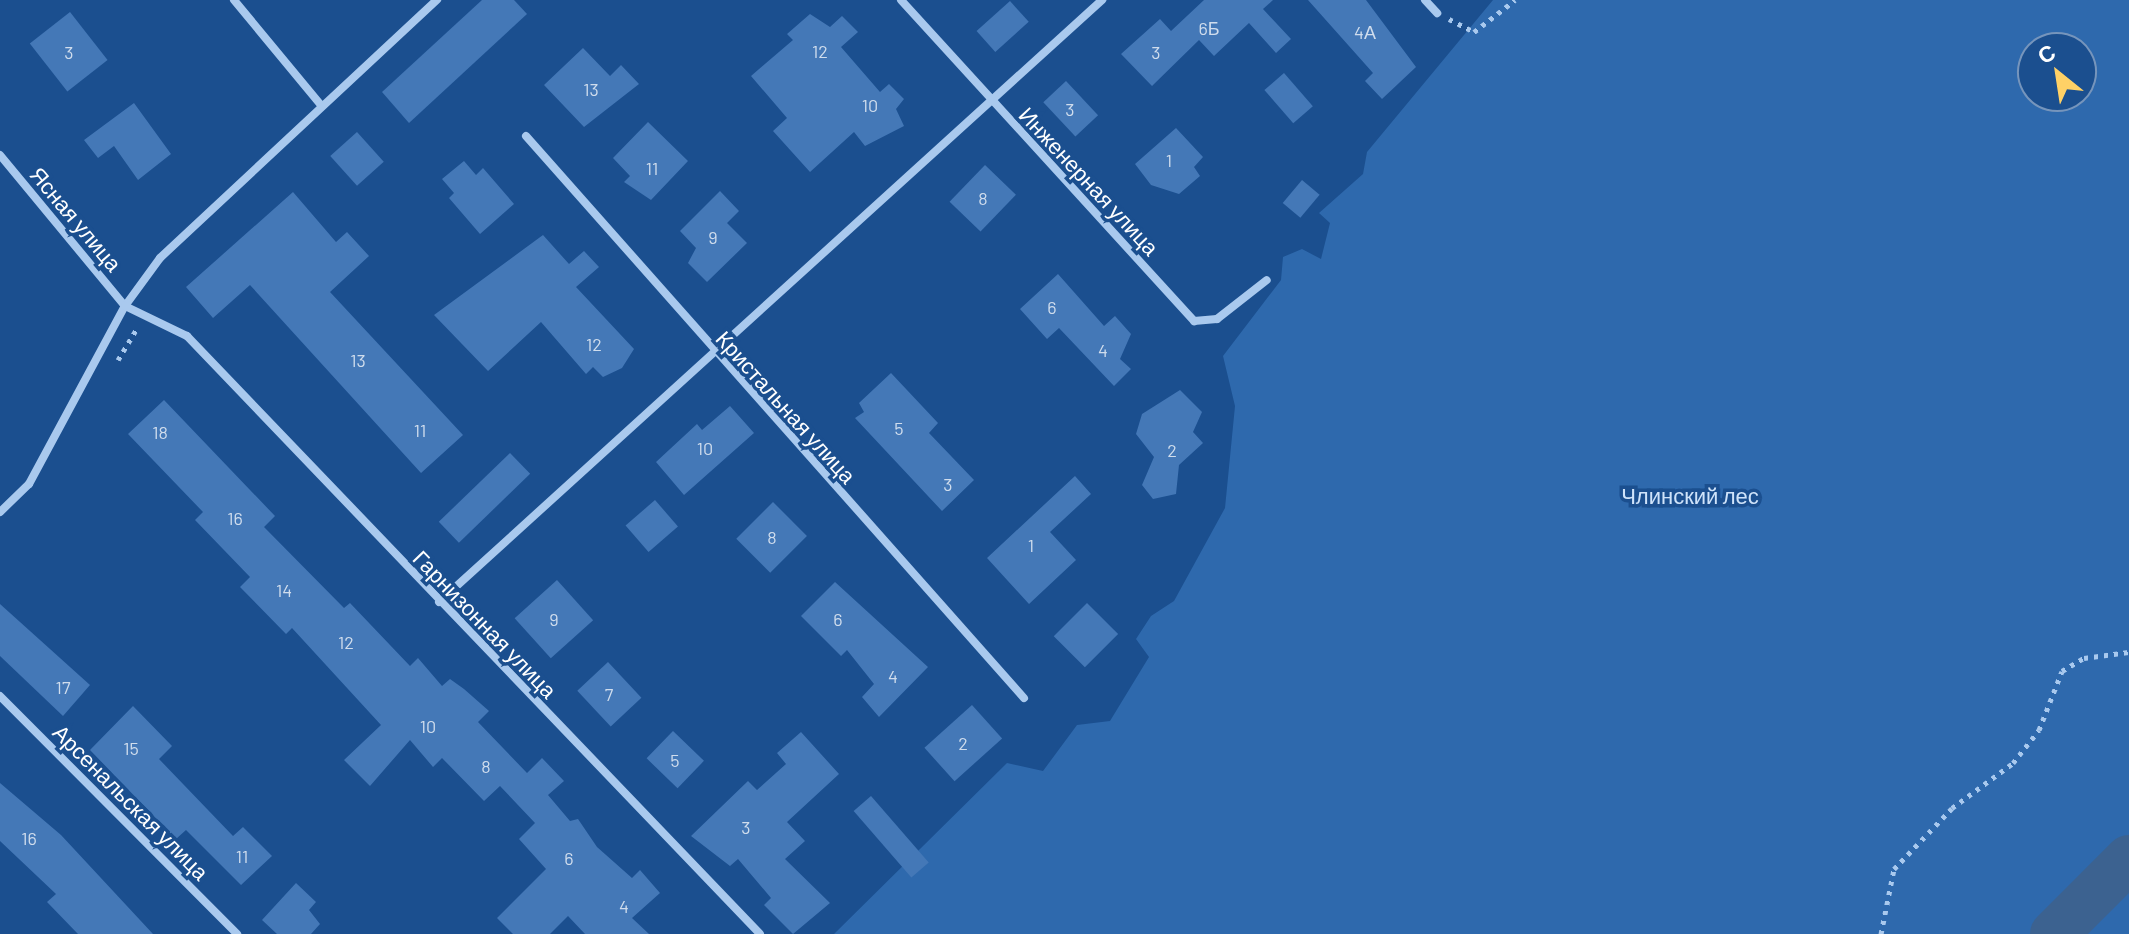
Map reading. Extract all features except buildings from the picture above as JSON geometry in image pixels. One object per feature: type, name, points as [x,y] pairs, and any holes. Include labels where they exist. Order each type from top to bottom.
[{"type":"street","points":[[234,0],[320,104]]},
{"type":"street","points":[[0,512],[29,484],[125,306],[160,258],[320,104],[437,0]]},
{"type":"street","name":"Инженерная улица","points":[[901,0],[1194,321],[1217,319],[1267,280]]},
{"type":"street","points":[[439,602],[1102,0]]},
{"type":"street","points":[[1425,0],[1437,13]]},
{"type":"street","name":"Кристальная улица","points":[[526,136],[713,353],[1024,698]]},
{"type":"street","name":"Ясная улица","points":[[0,155],[125,306]]},
{"type":"street","points":[[125,306],[143,315]]},
{"type":"street","name":"Гарнизонная улица","points":[[143,315],[187,336],[760,934]]},
{"type":"street","name":"Арсенальская улица","points":[[0,696],[237,934]]},
{"type":"path","points":[[1437,13],[1474,32],[1515,0]]},
{"type":"path","points":[[109,374],[143,315]]},
{"type":"path","points":[[1881,934],[1894,869],[1952,808],[2013,763],[2039,730],[2062,671],[2084,658],[2129,652]]},
{"type":"green space","name":"Члинский лес","points":[[1493,0],[2129,0],[2129,934],[834,934],[1007,763],[1043,771],[1077,725],[1110,721],[1149,657],[1136,639],[1151,616],[1174,601],[1225,508],[1235,406],[1223,356],[1281,280],[1283,257],[1302,249],[1321,259],[1330,223],[1319,213],[1363,174],[1367,152]]},
{"type":"waterway","points":[[2054,934],[2129,859]]}]
